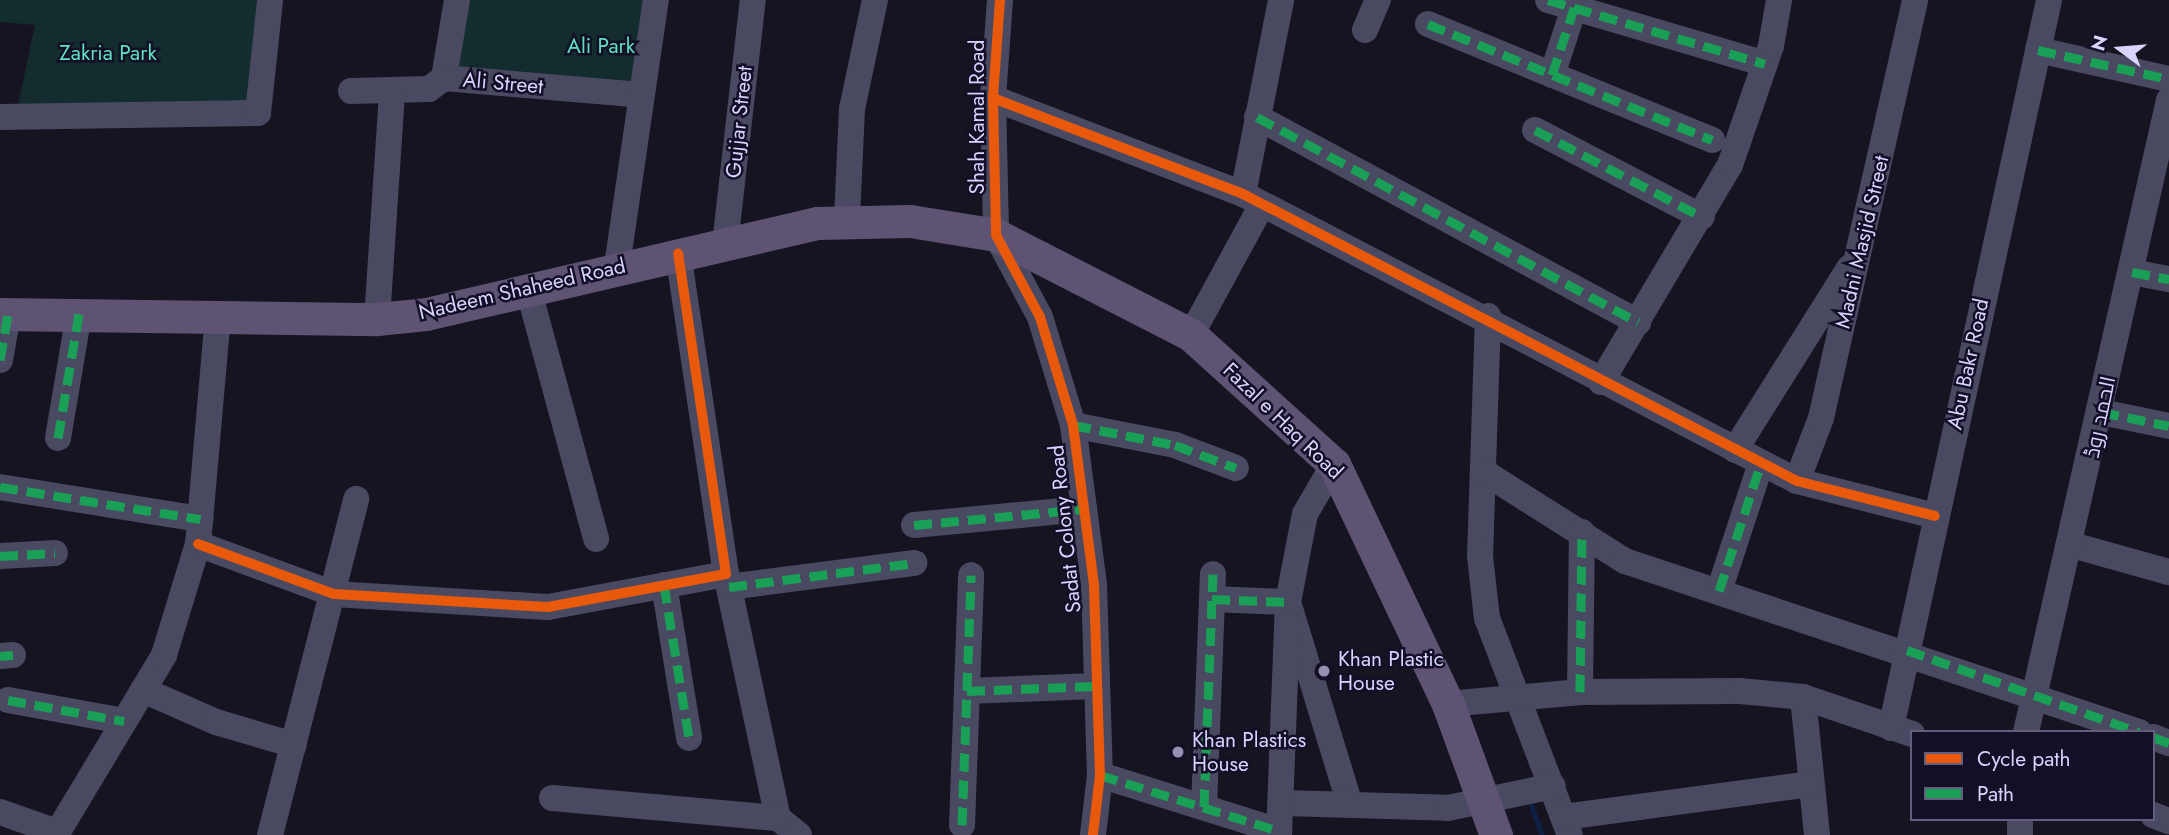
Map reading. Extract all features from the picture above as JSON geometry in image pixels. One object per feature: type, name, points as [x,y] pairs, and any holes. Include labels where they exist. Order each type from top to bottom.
[{"type":"main road","name":"Nadeem Shaheed Road","points":[[4,314],[218,314],[377,319],[426,314],[617,266],[847,219],[943,224],[996,235]]},
{"type":"main road","name":"Fazal e Haq Road","points":[[996,235],[1191,335],[1334,464],[1448,704],[1496,835]]},
{"type":"street","points":[[0,117],[258,113],[270,0]]},
{"type":"street","name":"Ali Street","points":[[457,0],[444,78],[641,95]]},
{"type":"street","points":[[617,266],[656,0]]},
{"type":"street","name":"Gujjar Street","points":[[725,244],[753,0]]},
{"type":"street","points":[[847,219],[852,109],[875,0]]},
{"type":"street","name":"Shah Kamal Road","points":[[996,235],[993,98],[1000,0]]},
{"type":"street","points":[[1191,335],[1253,199],[1256,117],[1281,0]]},
{"type":"street","points":[[1365,30],[1378,0]]},
{"type":"street","points":[[1548,0],[1765,64]]},
{"type":"street","points":[[1601,382],[1702,217],[1730,165],[1765,64],[1779,0]]},
{"type":"street","name":"Madni Masjid Street","points":[[1797,481],[1821,418],[1915,0]]},
{"type":"street","name":"Abu Bakr Road","points":[[1902,731],[1907,650],[2049,0]]},
{"type":"street","points":[[1552,75],[1574,8]]},
{"type":"street","points":[[1428,24],[1712,140]]},
{"type":"street","points":[[2038,50],[2169,79]]},
{"type":"street","points":[[351,91],[429,89],[444,78]]},
{"type":"street","points":[[377,319],[392,92]]},
{"type":"street","points":[[993,98],[1253,199],[1488,316],[1601,382],[1797,481],[1935,516]]},
{"type":"street","name":"الحمد روڈ","points":[[2027,730],[2072,545],[2166,132],[2169,100]]},
{"type":"street","points":[[1256,117],[1638,322]]},
{"type":"street","points":[[1535,130],[1702,217]]},
{"type":"street","name":"Sadat Colony Road","points":[[996,235],[1040,317],[1073,425],[1084,509],[1096,686],[1100,775],[1093,835]]},
{"type":"street","points":[[1735,450],[1861,248]]},
{"type":"street","points":[[678,254],[727,581],[778,818]]},
{"type":"street","points":[[2132,272],[2169,279]]},
{"type":"street","points":[[528,288],[596,539]]},
{"type":"street","points":[[0,360],[4,314]]},
{"type":"street","points":[[58,439],[79,314]]},
{"type":"street","points":[[0,812],[57,833],[164,655],[199,532],[218,314]]},
{"type":"street","points":[[1488,316],[1480,556],[1487,618],[1567,826],[1811,784]]},
{"type":"street","points":[[2101,412],[2169,426]]},
{"type":"street","points":[[1073,425],[1175,445],[1236,467]]},
{"type":"street","points":[[1719,591],[1760,463]]},
{"type":"street","points":[[1100,775],[1279,833],[1284,803],[1288,601],[1306,514],[1334,464]]},
{"type":"street","points":[[1484,472],[1625,561],[1907,650],[2133,730]]},
{"type":"street","points":[[0,487],[199,532],[334,594],[548,607],[664,585],[914,563]]},
{"type":"street","points":[[270,835],[334,594],[356,499]]},
{"type":"street","points":[[914,525],[1084,509]]},
{"type":"street","points":[[1580,692],[1582,532]]},
{"type":"street","points":[[2072,545],[2169,572]]},
{"type":"street","points":[[0,556],[55,553]]},
{"type":"street","points":[[962,825],[971,575]]},
{"type":"street","points":[[664,585],[689,738]]},
{"type":"street","points":[[1204,807],[1213,587],[1288,601]]},
{"type":"street","points":[[1288,601],[1349,802]]},
{"type":"street","points":[[967,691],[1096,686]]},
{"type":"street","points":[[143,690],[215,722],[294,745]]},
{"type":"street","points":[[1448,704],[1519,701],[1580,692],[1740,691],[1803,697],[1902,731]]},
{"type":"street","points":[[1803,697],[1817,835]]},
{"type":"street","points":[[8,700],[124,721]]},
{"type":"street","points":[[1284,803],[1483,804],[1552,786]]},
{"type":"street","points":[[552,798],[778,818],[799,835]]},
{"type":"green space","name":"Zakria Park","points":[[0,0],[264,0],[254,109],[18,105],[35,25],[0,22]]},
{"type":"green space","name":"Ali Park","points":[[457,0],[656,0],[641,95],[444,78]]},
{"type":"waterway","points":[[1531,805],[1542,835]]},
{"type":"marked path","points":[[1548,0],[1765,64]]},
{"type":"marked path","points":[[1552,75],[1574,8]]},
{"type":"marked path","points":[[1428,24],[1712,140]]},
{"type":"marked path","points":[[2038,50],[2169,79]]},
{"type":"marked path","points":[[1257,117],[1638,322]]},
{"type":"marked path","points":[[1535,130],[1702,217]]},
{"type":"marked path","points":[[2132,272],[2169,279]]},
{"type":"marked path","points":[[0,360],[8,314]]},
{"type":"marked path","points":[[58,438],[79,314]]},
{"type":"marked path","points":[[2101,412],[2169,426]]},
{"type":"marked path","points":[[1073,425],[1175,445],[1236,468]]},
{"type":"marked path","points":[[1719,591],[1761,463]]},
{"type":"marked path","points":[[0,487],[200,519]]},
{"type":"marked path","points":[[914,525],[1084,509]]},
{"type":"marked path","points":[[1580,692],[1582,532]]},
{"type":"marked path","points":[[0,556],[55,553]]},
{"type":"marked path","points":[[729,587],[914,563]]},
{"type":"marked path","points":[[1204,807],[1213,574]]},
{"type":"marked path","points":[[962,825],[971,575]]},
{"type":"marked path","points":[[664,585],[689,738]]},
{"type":"marked path","points":[[1212,599],[1288,602]]},
{"type":"marked path","points":[[1907,650],[2133,730]]},
{"type":"marked path","points":[[0,656],[13,655]]},
{"type":"marked path","points":[[967,691],[1096,686]]},
{"type":"marked path","points":[[8,700],[124,721]]},
{"type":"marked path","points":[[2155,738],[2169,743]]},
{"type":"marked path","points":[[1100,775],[1279,831]]},
{"type":"cycle path","points":[[1000,0],[993,98],[996,235],[1040,317],[1073,425],[1094,585],[1100,775],[1093,835]]},
{"type":"cycle path","points":[[993,98],[1243,194],[1797,481],[1935,516]]},
{"type":"cycle path","points":[[198,544],[334,594],[548,607],[726,574],[678,254]]},
{"type":"place","name":"Khan Plastic House","points":[[1324,671]]},
{"type":"place","name":"Khan Plastics House","points":[[1178,752]]}]
